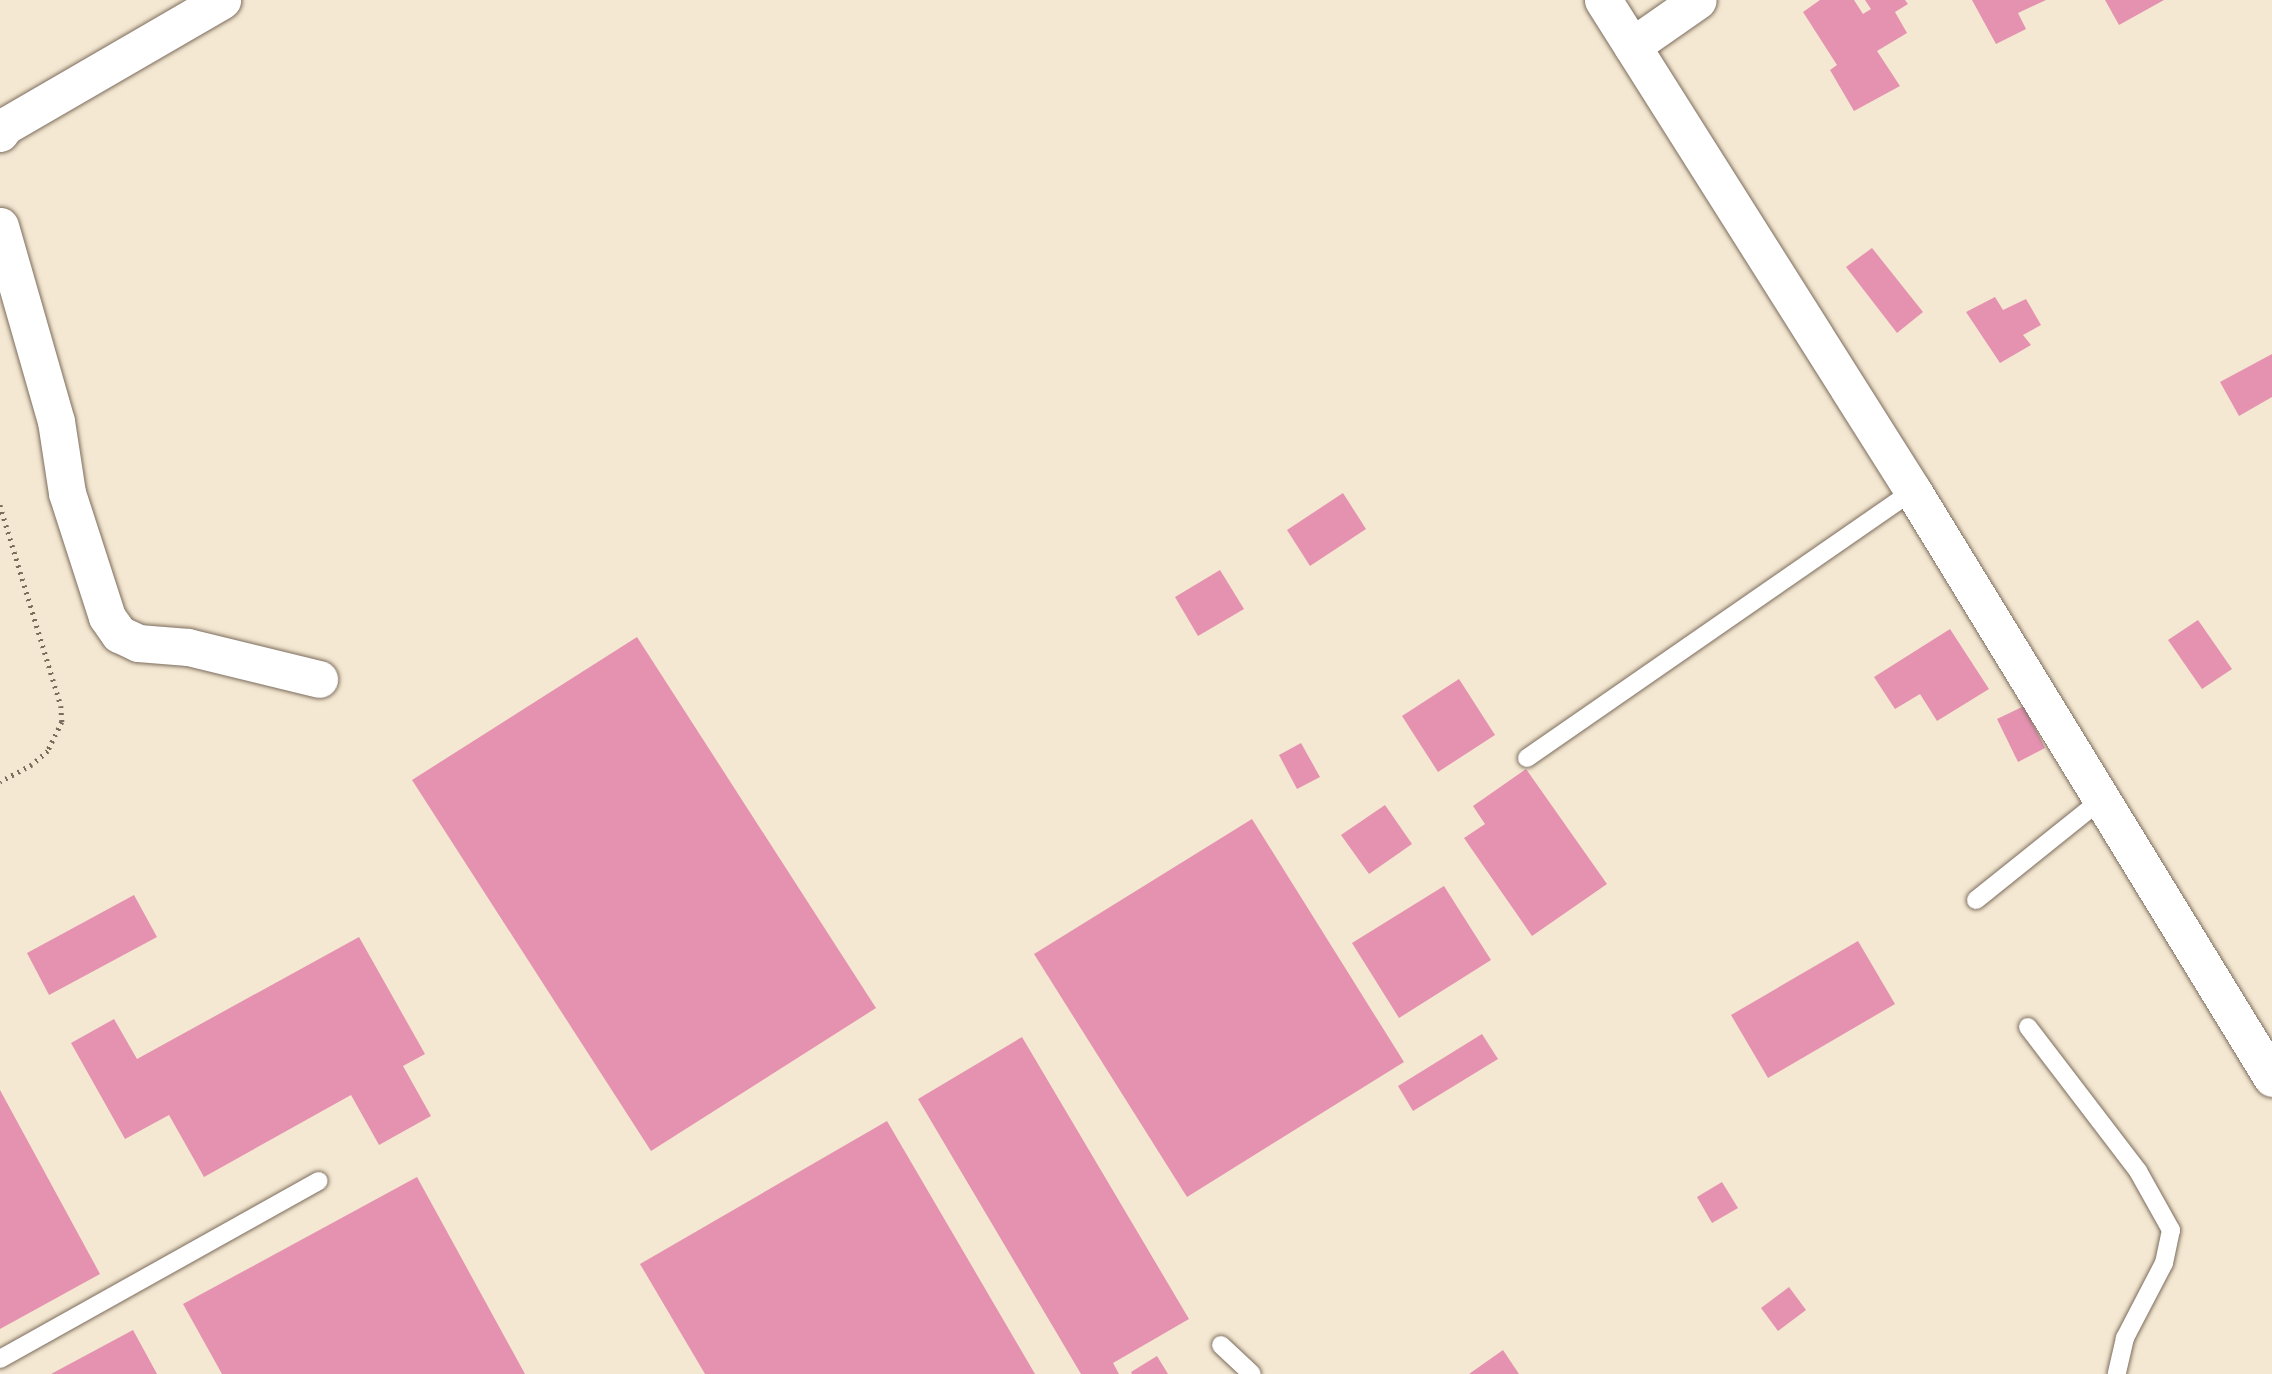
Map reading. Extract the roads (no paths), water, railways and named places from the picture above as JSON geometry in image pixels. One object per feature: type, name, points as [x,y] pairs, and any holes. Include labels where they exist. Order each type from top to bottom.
[{"type":"street","points":[[0,133],[5,126],[222,0]]},
{"type":"street","points":[[1603,0],[1913,491],[2272,1077]]},
{"type":"street","points":[[1632,46],[1698,0]]},
{"type":"street","points":[[0,226],[56,421],[67,493],[107,617],[119,634],[138,643],[188,647],[319,679]]},
{"type":"lane","points":[[1527,758],[1913,491]]},
{"type":"lane","points":[[1976,900],[2101,800]]},
{"type":"lane","points":[[2028,1027],[2138,1171],[2171,1230],[2164,1263],[2125,1338],[2118,1374]]},
{"type":"lane","points":[[0,1359],[319,1181]]},
{"type":"lane","points":[[1221,1345],[1252,1374]]}]
